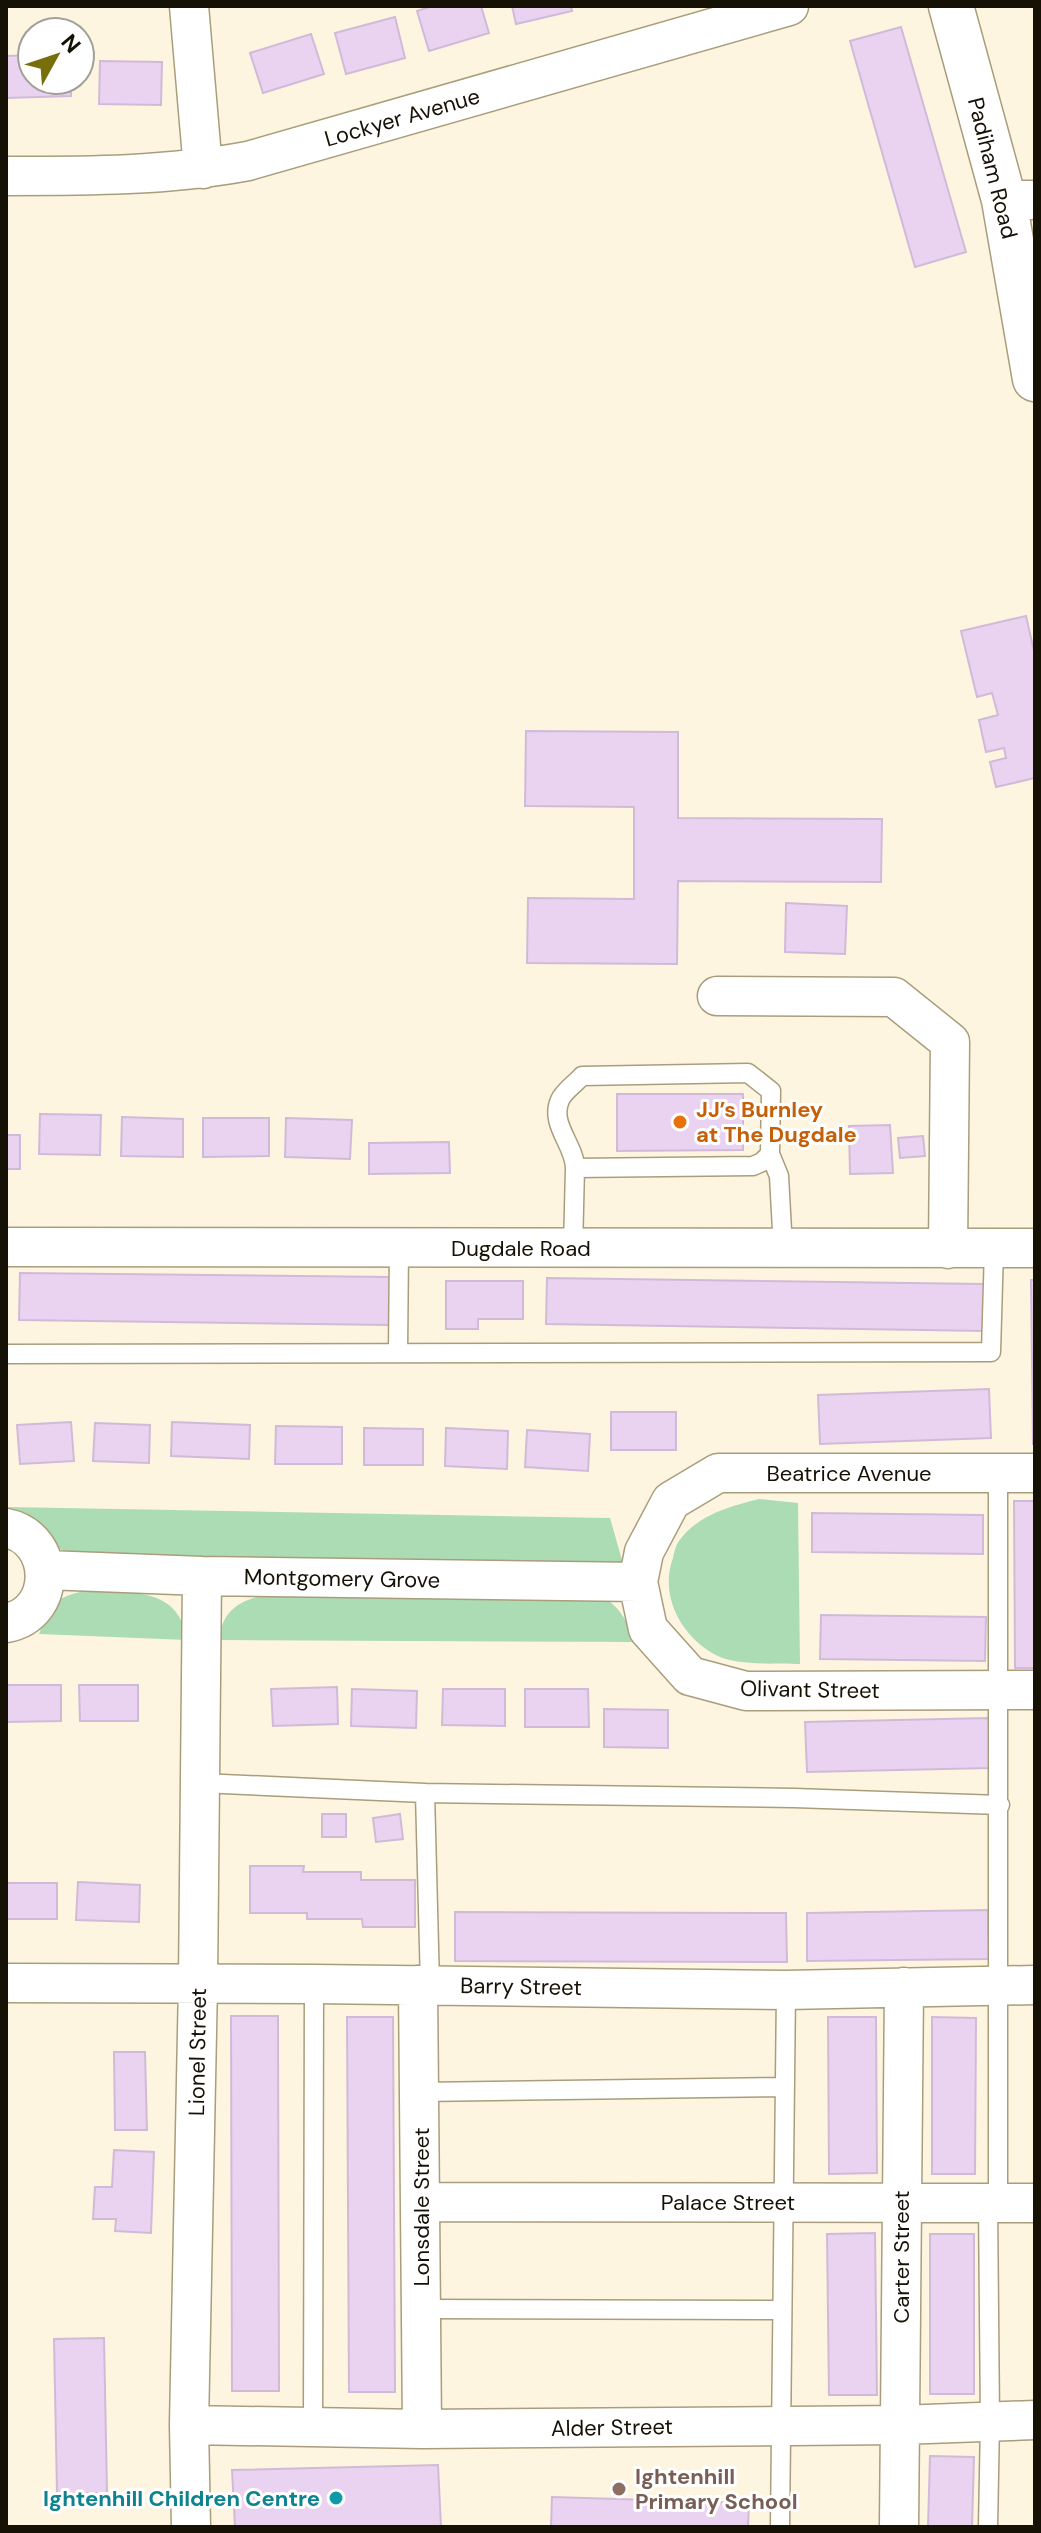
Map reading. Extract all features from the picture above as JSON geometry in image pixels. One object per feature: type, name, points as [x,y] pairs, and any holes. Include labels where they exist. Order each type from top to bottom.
[{"type":"main road","name":"Padiham Road","points":[[951,6],[1019,200],[1035,379]]},
{"type":"street","points":[[189,6],[203,169]]},
{"type":"street","name":"Lockyer Avenue","points":[[6,176],[105,176],[203,169],[248,161],[789,6]]},
{"type":"street","points":[[717,996],[894,997],[950,1042],[948,1249]]},
{"type":"street","name":"Dugdale Road","points":[[6,1247],[1035,1248]]},
{"type":"street","name":"Beatrice Avenue","points":[[671,1501],[718,1473],[1017,1473]]},
{"type":"street","name":"Olivant Street","points":[[671,1501],[644,1552],[638,1582],[648,1629],[690,1676],[746,1691],[1018,1690]]},
{"type":"street","points":[[6,1528],[29,1538],[41,1554],[46,1570],[44,1590],[35,1606],[27,1615],[6,1623]]},
{"type":"street","name":"Montgomery Grove","points":[[46,1570],[202,1576],[638,1582]]},
{"type":"street","name":"Lionel Street","points":[[191,2527],[189,2425],[202,1576]]},
{"type":"street","name":"Barry Street","points":[[6,1983],[786,1990],[1016,1985]]},
{"type":"street","name":"Lonsdale Street","points":[[422,2429],[420,2092],[424,1985]]},
{"type":"street","name":"Carter Street","points":[[899,2527],[904,1987]]},
{"type":"street","name":"Palace Street","points":[[422,2202],[1007,2203]]},
{"type":"street","name":"Alder Street","points":[[189,2425],[422,2429],[900,2425],[1035,2420]]},
{"type":"lane","points":[[573,1248],[575,1159],[557,1120],[560,1099],[582,1076],[748,1073],[771,1091],[770,1154],[779,1176],[783,1249]]},
{"type":"lane","points":[[575,1168],[753,1166],[770,1154]]},
{"type":"lane","points":[[398,1353],[399,1247]]},
{"type":"lane","points":[[6,1354],[991,1352],[994,1249]]},
{"type":"lane","points":[[988,2527],[990,2421],[1007,2203],[1016,1985],[1000,1805],[1018,1690],[1017,1473]]},
{"type":"lane","points":[[201,1783],[425,1793],[794,1798],[1000,1805]]},
{"type":"lane","points":[[424,1985],[425,1793]]},
{"type":"lane","points":[[313,2427],[314,1984]]},
{"type":"lane","points":[[780,2527],[786,1990]]},
{"type":"lane","points":[[420,2092],[783,2087]]},
{"type":"lane","points":[[422,2309],[782,2310]]},
{"type":"green space","points":[[759,1499],[798,1503],[800,1664],[724,1659],[704,1647],[683,1626],[671,1600],[669,1572],[676,1547],[686,1532],[715,1513]]},
{"type":"green space","points":[[7,1507],[610,1518],[624,1567],[71,1555],[51,1544],[30,1519]]},
{"type":"green space","points":[[80,1592],[131,1593],[161,1600],[173,1609],[182,1622],[187,1640],[39,1634],[53,1606]]},
{"type":"green space","points":[[595,1594],[621,1613],[635,1642],[219,1640],[223,1623],[231,1610],[261,1596]]},
{"type":"building","points":[[433,6],[481,6],[489,33],[429,51],[417,11]]},
{"type":"building","points":[[512,6],[571,6],[572,11],[516,24]]},
{"type":"building","points":[[395,17],[405,58],[346,74],[335,33]]},
{"type":"building","points":[[901,27],[966,252],[915,267],[850,41]]},
{"type":"building","points":[[311,34],[324,74],[263,93],[250,53]]},
{"type":"building","points":[[6,56],[16,56],[16,96],[71,96],[6,98]]},
{"type":"building","points":[[100,61],[162,62],[161,105],[99,104]]},
{"type":"building","points":[[1026,616],[1035,655],[1035,778],[996,787],[990,762],[1006,758],[1004,748],[986,752],[979,720],[998,715],[992,693],[977,697],[961,631]]},
{"type":"building","points":[[526,731],[678,732],[678,818],[882,819],[881,882],[678,881],[677,964],[527,963],[528,898],[634,899],[634,807],[525,806]]},
{"type":"building","points":[[786,903],[847,906],[845,954],[785,952]]},
{"type":"building","name":"JJ’s Burnley at The Dugdale","points":[[617,1094],[743,1094],[743,1150],[617,1151]]},
{"type":"building","points":[[40,1114],[101,1115],[100,1155],[39,1154]]},
{"type":"building","points":[[122,1117],[183,1119],[183,1157],[121,1156]]},
{"type":"building","points":[[203,1118],[269,1118],[269,1156],[203,1157]]},
{"type":"building","points":[[286,1118],[352,1120],[350,1159],[285,1157]]},
{"type":"building","points":[[890,1125],[893,1173],[850,1174],[849,1126]]},
{"type":"building","points":[[6,1135],[20,1135],[20,1169],[6,1169]]},
{"type":"building","points":[[923,1136],[925,1156],[900,1158],[898,1138]]},
{"type":"building","points":[[449,1142],[450,1173],[369,1174],[369,1143]]},
{"type":"building","points":[[20,1273],[391,1277],[390,1325],[19,1320]]},
{"type":"building","points":[[547,1278],[984,1284],[984,1331],[546,1324]]},
{"type":"building","points":[[1031,1280],[1035,1280],[1035,1444],[1033,1444]]},
{"type":"building","points":[[446,1281],[523,1281],[523,1319],[478,1319],[478,1329],[446,1329]]},
{"type":"building","points":[[989,1389],[991,1438],[820,1444],[818,1395]]},
{"type":"building","points":[[611,1412],[676,1412],[676,1450],[611,1450]]},
{"type":"building","points":[[71,1422],[74,1461],[20,1464],[17,1425]]},
{"type":"building","points":[[172,1422],[250,1425],[249,1459],[171,1456]]},
{"type":"building","points":[[95,1423],[150,1425],[149,1463],[93,1461]]},
{"type":"building","points":[[276,1426],[342,1427],[342,1464],[275,1464]]},
{"type":"building","points":[[364,1428],[423,1429],[423,1465],[364,1465]]},
{"type":"building","points":[[446,1428],[508,1431],[507,1469],[445,1466]]},
{"type":"building","points":[[527,1430],[590,1434],[588,1471],[525,1467]]},
{"type":"building","points":[[1014,1501],[1035,1501],[1035,1668],[1015,1668]]},
{"type":"building","points":[[812,1513],[983,1515],[983,1554],[812,1552]]},
{"type":"building","points":[[821,1615],[986,1617],[985,1661],[820,1659]]},
{"type":"building","points":[[6,1685],[61,1685],[61,1721],[6,1722]]},
{"type":"building","points":[[79,1685],[138,1685],[138,1721],[80,1721]]},
{"type":"building","points":[[337,1687],[338,1724],[273,1726],[271,1689]]},
{"type":"building","points":[[352,1689],[417,1691],[416,1728],[351,1726]]},
{"type":"building","points":[[443,1689],[505,1689],[505,1726],[442,1725]]},
{"type":"building","points":[[525,1689],[588,1689],[589,1727],[525,1727]]},
{"type":"building","points":[[604,1709],[668,1710],[668,1748],[604,1747]]},
{"type":"building","points":[[989,1718],[990,1768],[807,1772],[805,1722]]},
{"type":"building","points":[[322,1814],[346,1814],[346,1837],[322,1837]]},
{"type":"building","points":[[400,1814],[403,1839],[376,1842],[373,1818]]},
{"type":"building","points":[[250,1866],[304,1866],[303,1872],[361,1872],[361,1880],[415,1880],[415,1927],[363,1927],[362,1919],[307,1919],[307,1913],[250,1913]]},
{"type":"building","points":[[78,1882],[140,1885],[139,1922],[76,1920]]},
{"type":"building","points":[[6,1883],[57,1883],[57,1919],[6,1919]]},
{"type":"building","points":[[988,1910],[989,1959],[807,1961],[807,1913]]},
{"type":"building","points":[[455,1912],[786,1913],[787,1962],[455,1961]]},
{"type":"building","points":[[231,2016],[278,2016],[279,2391],[232,2391]]},
{"type":"building","points":[[347,2017],[393,2017],[395,2392],[349,2392]]},
{"type":"building","points":[[828,2017],[876,2017],[877,2173],[829,2174]]},
{"type":"building","points":[[932,2017],[976,2018],[975,2174],[932,2174]]},
{"type":"building","points":[[114,2052],[145,2052],[147,2130],[115,2130]]},
{"type":"building","points":[[114,2150],[154,2152],[151,2233],[115,2231],[116,2219],[93,2219],[95,2187],[112,2187]]},
{"type":"building","points":[[875,2233],[877,2395],[829,2395],[827,2234]]},
{"type":"building","points":[[930,2234],[974,2234],[974,2394],[930,2394]]},
{"type":"building","points":[[104,2338],[107,2493],[57,2493],[54,2339]]},
{"type":"building","points":[[930,2456],[974,2457],[972,2527],[928,2527]]},
{"type":"building","name":"Ightenhill Children Centre","points":[[438,2465],[441,2527],[235,2527],[232,2470]]},
{"type":"building","points":[[552,2497],[749,2503],[748,2527],[551,2527]]},
{"type":"place","name":"JJ’s Burnley at The Dugdale","points":[[680,1122]]},
{"type":"place","name":"Ightenhill Primary School","points":[[619,2489]]},
{"type":"place","name":"Ightenhill Children Centre","points":[[336,2498]]}]
